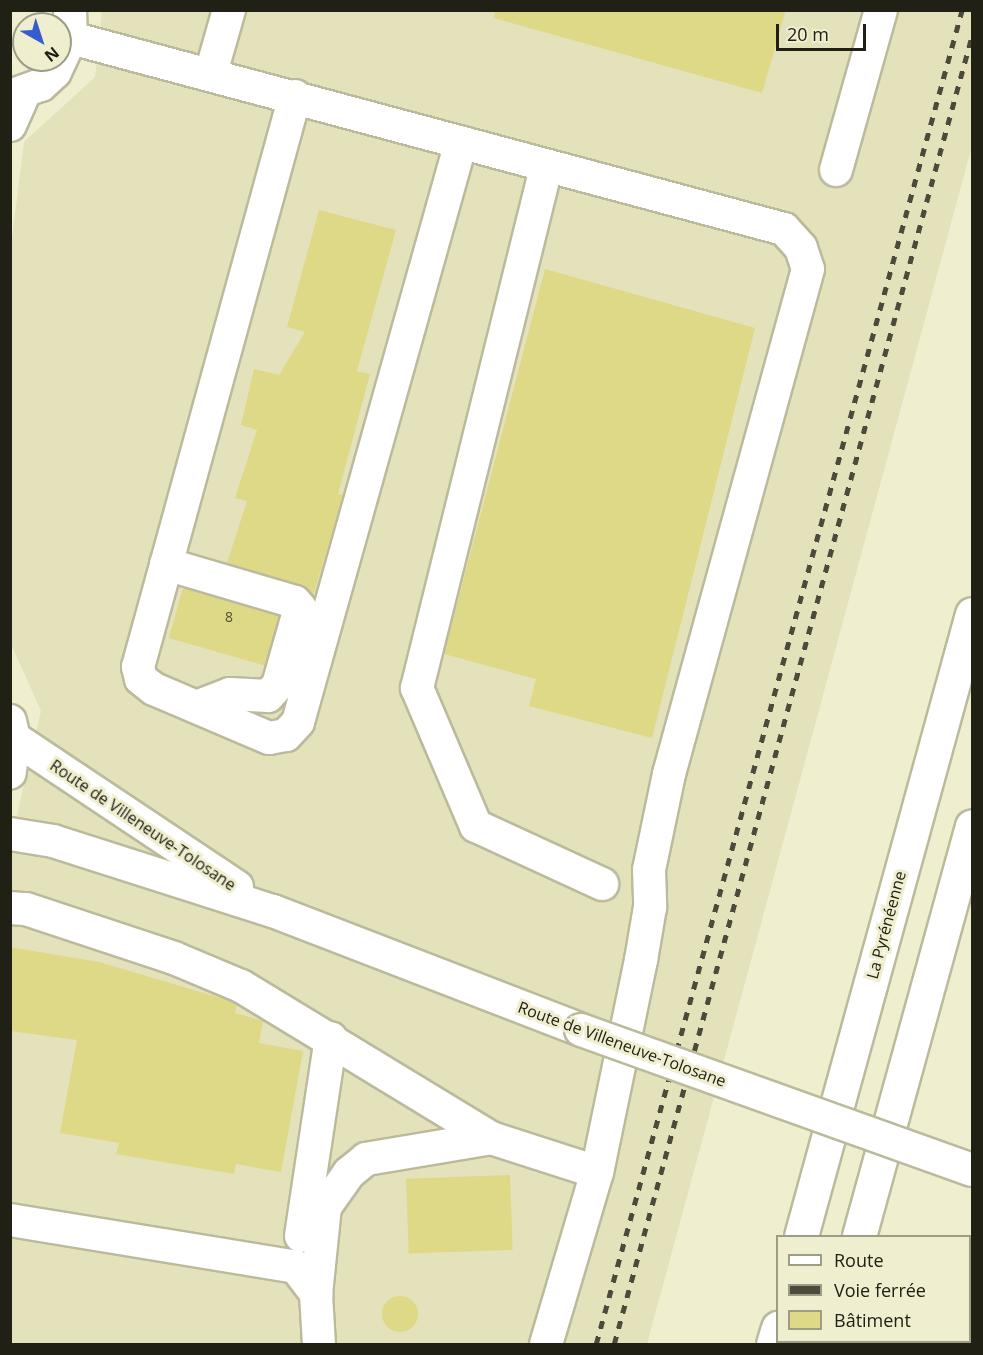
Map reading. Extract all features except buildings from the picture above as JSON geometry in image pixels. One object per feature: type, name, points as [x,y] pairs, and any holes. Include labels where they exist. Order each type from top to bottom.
[{"type":"highway","name":"La Pyrénéenne","points":[[801,1235],[972,614]]},
{"type":"highway","points":[[859,1235],[972,826]]},
{"type":"street","points":[[211,73],[229,10]]},
{"type":"street","points":[[836,170],[881,10]]},
{"type":"street","points":[[72,25],[211,73],[461,142],[546,168],[784,229],[801,248],[808,269],[669,774],[649,870],[650,907],[641,960],[597,1172],[546,1344]]},
{"type":"street","points":[[10,125],[17,95],[55,72]]},
{"type":"street","points":[[296,96],[138,667],[141,679],[154,689],[269,738],[286,735],[298,722],[461,142]]},
{"type":"street","points":[[546,168],[417,688],[476,826],[602,884]]},
{"type":"street","points":[[166,564],[295,602],[300,608],[278,685],[268,696],[230,694],[196,707]]},
{"type":"street","points":[[10,773],[12,730]]},
{"type":"street","name":"Route de Villeneuve-Tolosane","points":[[12,730],[273,911]]},
{"type":"street","name":"Route de Villeneuve-Tolosane","points":[[10,834],[53,841],[273,911],[581,1030],[972,1170]]},
{"type":"street","points":[[10,908],[26,909],[174,958],[241,986],[331,1038],[491,1138],[597,1172]]},
{"type":"street","points":[[296,1267],[331,1038]]},
{"type":"street","points":[[319,1344],[316,1294],[325,1206],[349,1173],[366,1160],[491,1138]]},
{"type":"street","points":[[15,1220],[296,1267],[316,1294]]},
{"type":"shaded area","points":[[102,11],[972,11],[972,146],[647,1344],[11,1344],[10,845],[41,711],[11,644],[11,246],[24,142],[95,77]]},
{"type":"railway","points":[[596,1344],[962,10]]},
{"type":"railway","points":[[614,1344],[972,35]]}]
